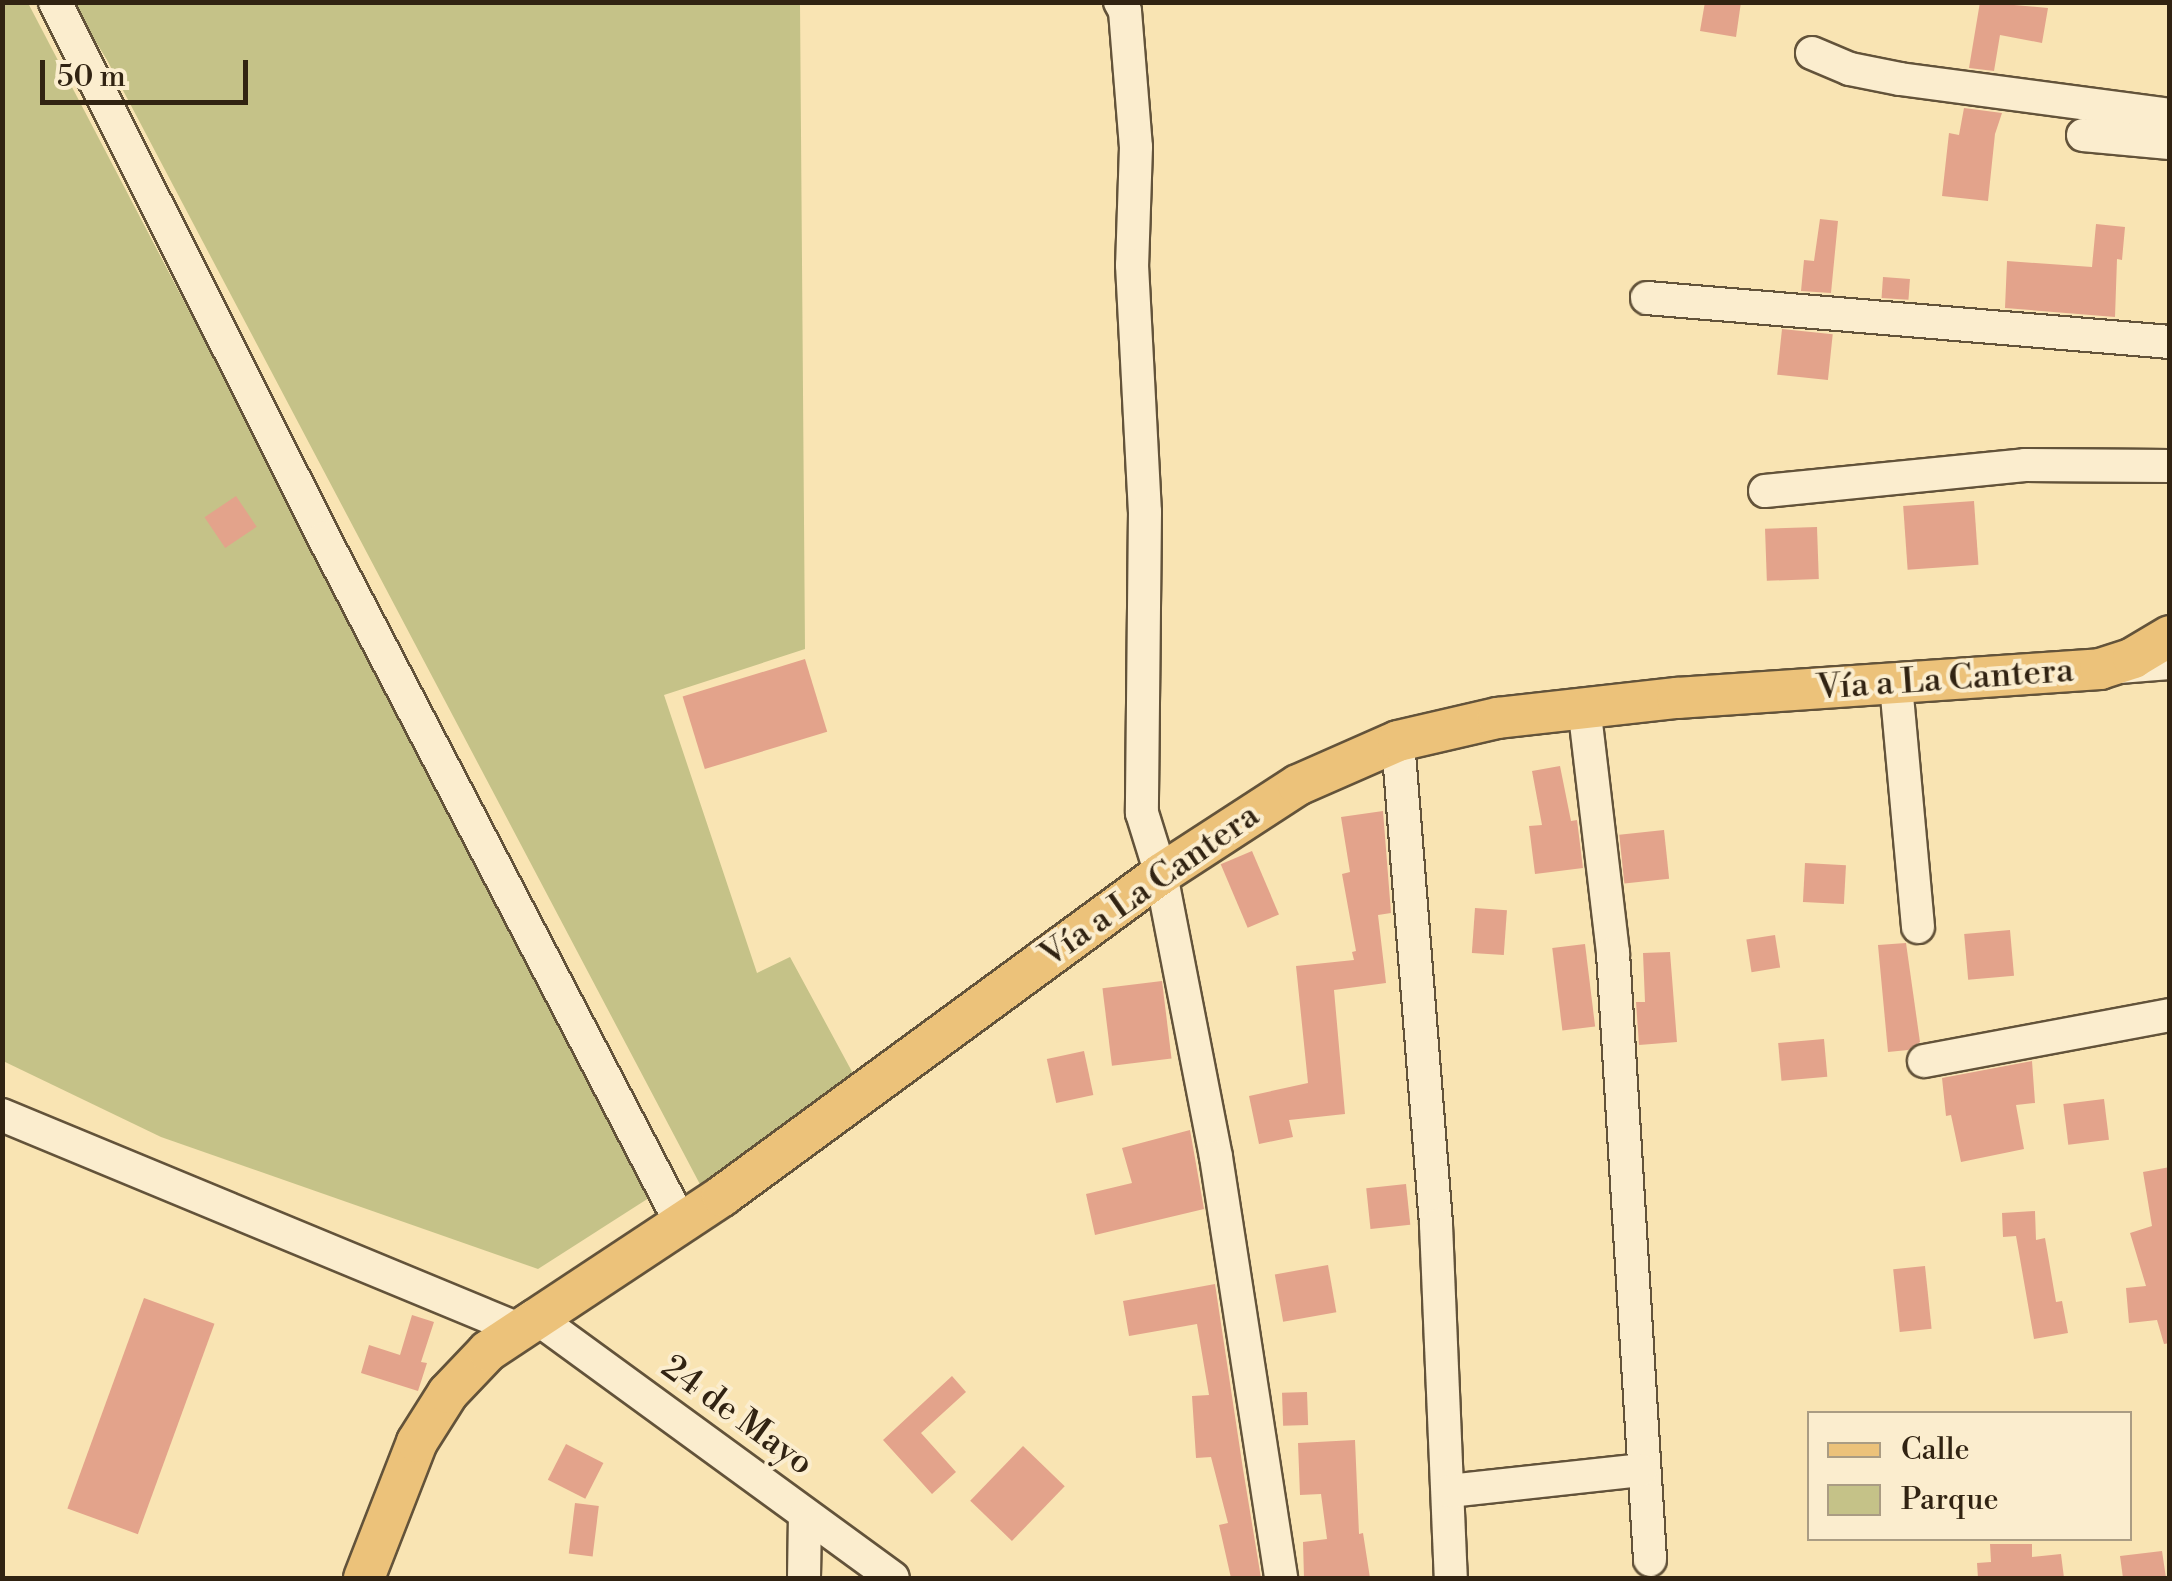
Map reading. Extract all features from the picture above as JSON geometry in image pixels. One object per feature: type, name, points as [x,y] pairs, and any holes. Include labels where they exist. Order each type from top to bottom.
[{"type":"main road","name":"Vía a La Cantera","points":[[364,1578],[405,1468],[431,1417],[466,1372],[525,1322],[681,1223],[1161,874],[1298,785],[1398,741],[1498,718],[1584,706],[2100,669],[2133,658],[2170,636]]},
{"type":"street","points":[[54,2],[324,538],[681,1223]]},
{"type":"street","points":[[1120,2],[1125,11],[1136,147],[1132,265],[1145,531],[1142,813],[1161,874],[1216,1157],[1281,1578]]},
{"type":"street","points":[[1812,54],[1850,69],[1900,79],[2170,115]]},
{"type":"street","points":[[2083,135],[2170,143]]},
{"type":"street","points":[[1648,298],[2170,342]]},
{"type":"street","points":[[1765,490],[2025,465],[2170,466]]},
{"type":"street","points":[[2100,669],[2170,663]]},
{"type":"street","points":[[1896,685],[1918,928]]},
{"type":"street","points":[[1584,706],[1613,954],[1650,1560]]},
{"type":"street","points":[[1398,741],[1436,1226],[1452,1578]]},
{"type":"street","points":[[1924,1061],[2170,1015]]},
{"type":"street","name":"24 de Mayo","points":[[2,1115],[525,1322],[894,1578]]},
{"type":"street","points":[[1449,1491],[1642,1470]]},
{"type":"street","points":[[804,1578],[805,1516]]},
{"type":"green space","points":[[2,3],[28,3],[652,1196],[538,1269],[161,1137],[3,1061]]},
{"type":"green space","points":[[72,3],[800,3],[805,649],[664,695],[757,973],[790,957],[856,1079],[703,1190],[107,60]]},
{"type":"building","points":[[1705,2],[1741,2],[1736,37],[1700,31]]},
{"type":"building","points":[[1980,2],[2048,8],[2042,43],[2000,35],[1994,71],[1969,68]]},
{"type":"building","points":[[1964,108],[2002,113],[1995,134],[1988,201],[1942,196],[1949,133],[1959,135]]},
{"type":"building","points":[[1820,219],[1838,221],[1831,293],[1801,291],[1804,260],[1814,261]]},
{"type":"building","points":[[2096,224],[2125,227],[2122,260],[2117,259],[2115,317],[2005,308],[2007,261],[2092,267]]},
{"type":"building","points":[[1883,277],[1910,279],[1908,300],[1882,298]]},
{"type":"building","points":[[1782,329],[1833,334],[1828,380],[1777,375]]},
{"type":"building","points":[[236,496],[257,527],[225,548],[204,517]]},
{"type":"building","points":[[1974,501],[1978,565],[1908,570],[1903,506]]},
{"type":"building","points":[[1817,527],[1819,579],[1767,581],[1765,529]]},
{"type":"building","points":[[805,659],[827,732],[705,769],[683,696]]},
{"type":"building","points":[[1560,766],[1571,821],[1577,820],[1583,868],[1535,874],[1529,826],[1542,825],[1532,771]]},
{"type":"building","points":[[1383,811],[1391,913],[1378,915],[1386,983],[1334,990],[1345,1114],[1289,1120],[1293,1137],[1259,1144],[1249,1096],[1308,1083],[1296,966],[1354,960],[1352,952],[1356,951],[1342,874],[1350,872],[1341,817]]},
{"type":"building","points":[[1664,830],[1669,879],[1624,883],[1619,835]]},
{"type":"building","points":[[1252,851],[1279,915],[1248,928],[1221,864]]},
{"type":"building","points":[[1805,863],[1846,865],[1844,904],[1803,902]]},
{"type":"building","points":[[1475,908],[1507,910],[1504,955],[1472,953]]},
{"type":"building","points":[[2010,930],[2014,976],[1968,980],[1964,934]]},
{"type":"building","points":[[1775,935],[1780,968],[1752,972],[1746,940]]},
{"type":"building","points":[[1906,943],[1920,1042],[1908,1050],[1888,1052],[1878,945]]},
{"type":"building","points":[[1585,944],[1595,1026],[1562,1030],[1552,948]]},
{"type":"building","points":[[1670,952],[1677,1042],[1639,1045],[1636,1002],[1645,1002],[1643,953]]},
{"type":"building","points":[[1162,981],[1172,1058],[1112,1066],[1102,988]]},
{"type":"building","points":[[1824,1039],[1827,1077],[1781,1081],[1778,1043]]},
{"type":"building","points":[[1084,1051],[1093,1095],[1056,1103],[1047,1059]]},
{"type":"building","points":[[2032,1061],[2035,1103],[2016,1105],[2024,1149],[1961,1162],[1951,1115],[1946,1116],[1942,1078]]},
{"type":"building","points":[[2104,1099],[2109,1140],[2068,1145],[2063,1104]]},
{"type":"building","points":[[1190,1130],[1204,1209],[1095,1235],[1086,1194],[1132,1183],[1122,1148]]},
{"type":"building","points":[[2170,1167],[2170,1343],[2164,1344],[2157,1320],[2129,1323],[2126,1288],[2146,1286],[2130,1233],[2152,1226],[2143,1172]]},
{"type":"building","points":[[1406,1184],[1410,1225],[1371,1229],[1366,1188]]},
{"type":"building","points":[[2035,1211],[2036,1240],[2045,1238],[2056,1302],[2062,1301],[2068,1333],[2034,1339],[2016,1236],[2003,1237],[2002,1213]]},
{"type":"building","points":[[1328,1265],[1336,1312],[1283,1322],[1275,1274]]},
{"type":"building","points":[[1925,1266],[1932,1329],[1900,1332],[1893,1269]]},
{"type":"building","points":[[1215,1284],[1261,1578],[1231,1578],[1219,1525],[1228,1523],[1211,1457],[1196,1458],[1192,1396],[1209,1395],[1197,1324],[1129,1336],[1123,1301]]},
{"type":"building","points":[[144,1298],[214,1324],[138,1534],[67,1508]]},
{"type":"building","points":[[412,1315],[434,1322],[421,1362],[427,1363],[418,1391],[361,1373],[369,1345],[400,1355]]},
{"type":"building","points":[[952,1376],[966,1392],[921,1433],[956,1472],[932,1494],[883,1440]]},
{"type":"building","points":[[1307,1392],[1308,1425],[1283,1426],[1282,1393]]},
{"type":"building","points":[[1355,1440],[1359,1534],[1363,1533],[1370,1578],[1304,1578],[1303,1542],[1327,1539],[1321,1494],[1300,1495],[1298,1443]]},
{"type":"building","points":[[566,1444],[603,1463],[585,1499],[548,1480]]},
{"type":"building","points":[[1023,1446],[1065,1486],[1012,1541],[970,1501]]},
{"type":"building","points":[[575,1503],[599,1506],[593,1557],[569,1554]]},
{"type":"building","points":[[1990,1544],[2032,1544],[2032,1557],[2061,1554],[2064,1578],[1978,1578],[1977,1563],[1991,1562]]},
{"type":"building","points":[[2162,1551],[2166,1578],[2123,1578],[2120,1556]]}]
